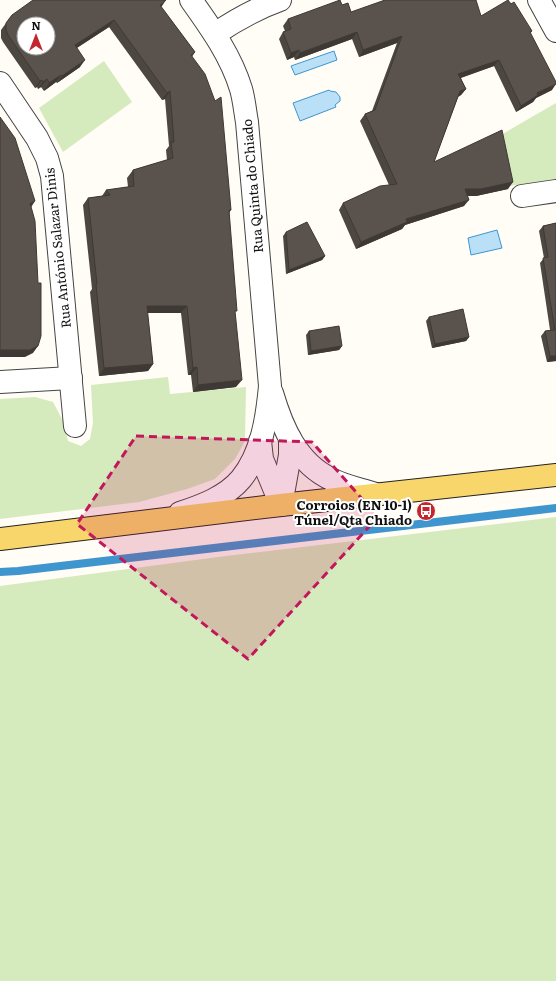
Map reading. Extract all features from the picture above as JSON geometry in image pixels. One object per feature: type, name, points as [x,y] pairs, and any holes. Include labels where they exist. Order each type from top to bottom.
[{"type":"main road","points":[[0,539],[375,494],[556,475]]},
{"type":"street","name":"Rua Quinta do Chiado","points":[[148,521],[199,507],[223,494],[240,479],[252,461],[260,441],[267,414],[270,386],[248,122],[241,89],[229,58],[215,34],[191,0]]},
{"type":"street","points":[[215,34],[236,19],[258,8],[280,0]]},
{"type":"street","points":[[539,0],[556,31]]},
{"type":"street","name":"Rua António Salazar Dinis","points":[[0,83],[37,138],[52,176],[75,426]]},
{"type":"street","points":[[522,196],[556,191]]},
{"type":"street","points":[[0,382],[71,378]]},
{"type":"street","name":"Rua Quinta do Chiado","points":[[270,386],[278,412],[290,440],[301,456],[331,479],[375,494]]},
{"type":"street","name":"Rua Quinta do Chiado","points":[[281,505],[290,455],[290,440]]},
{"type":"street","name":"Rua Quinta do Chiado","points":[[260,441],[262,459],[281,505]]},
{"type":"highlighted area","points":[[136,436],[312,442],[378,517],[248,659],[77,524]]},
{"type":"green space","points":[[104,61],[132,102],[63,152],[39,108]]},
{"type":"green space","points":[[556,103],[556,180],[509,186],[499,136]]},
{"type":"green space","points":[[168,377],[170,394],[246,387],[245,441],[235,459],[215,479],[187,489],[139,502],[0,519],[0,399],[35,397],[53,402],[63,421],[68,441],[81,446],[90,439],[93,423],[91,385]]},
{"type":"green space","points":[[556,517],[556,981],[0,981],[0,586],[226,556]]},
{"type":"water","points":[[334,51],[337,60],[295,75],[291,66]]},
{"type":"water","points":[[329,90],[336,92],[340,97],[340,101],[335,105],[336,107],[300,121],[293,103]]},
{"type":"water","points":[[497,230],[502,248],[471,255],[468,238]]},
{"type":"building","points":[[33,0],[166,0],[160,5],[195,52],[191,55],[205,74],[215,101],[221,97],[231,210],[229,210],[237,311],[235,311],[242,380],[198,385],[197,367],[193,368],[187,306],[147,306],[153,364],[104,368],[88,198],[110,195],[106,190],[134,186],[133,170],[173,158],[171,142],[174,142],[170,91],[167,93],[114,20],[75,45],[85,60],[49,83],[47,79],[43,82],[42,80],[40,81],[23,56],[56,56],[56,16],[16,16],[16,46],[8,35],[6,23],[12,15]]},
{"type":"building","points":[[340,0],[342,5],[348,3],[351,12],[385,0],[476,0],[481,16],[508,0],[511,4],[514,2],[532,31],[530,32],[556,84],[537,93],[538,95],[521,106],[499,60],[458,74],[466,89],[460,91],[434,162],[502,130],[513,182],[481,189],[465,189],[469,200],[406,219],[407,222],[361,242],[343,203],[380,186],[397,184],[365,114],[375,110],[402,36],[363,50],[357,32],[300,53],[299,50],[291,53],[283,32],[291,29],[288,19]]},
{"type":"building","points":[[0,117],[15,138],[35,201],[30,203],[35,221],[38,283],[41,283],[41,336],[38,346],[30,350],[0,350]]},
{"type":"building","points":[[307,222],[325,256],[289,270],[286,232]]},
{"type":"building","points":[[556,223],[556,356],[550,356],[545,331],[555,330],[543,258],[548,257],[543,226]]},
{"type":"building","points":[[463,309],[469,337],[435,344],[429,317]]},
{"type":"building","points":[[339,326],[342,346],[311,351],[309,331]]},
{"type":"waterway","points":[[0,572],[556,508]]},
{"type":"place","name":"Corroios (EN 10-1) Túnel/Qta Chiado","points":[[426,511]]}]
